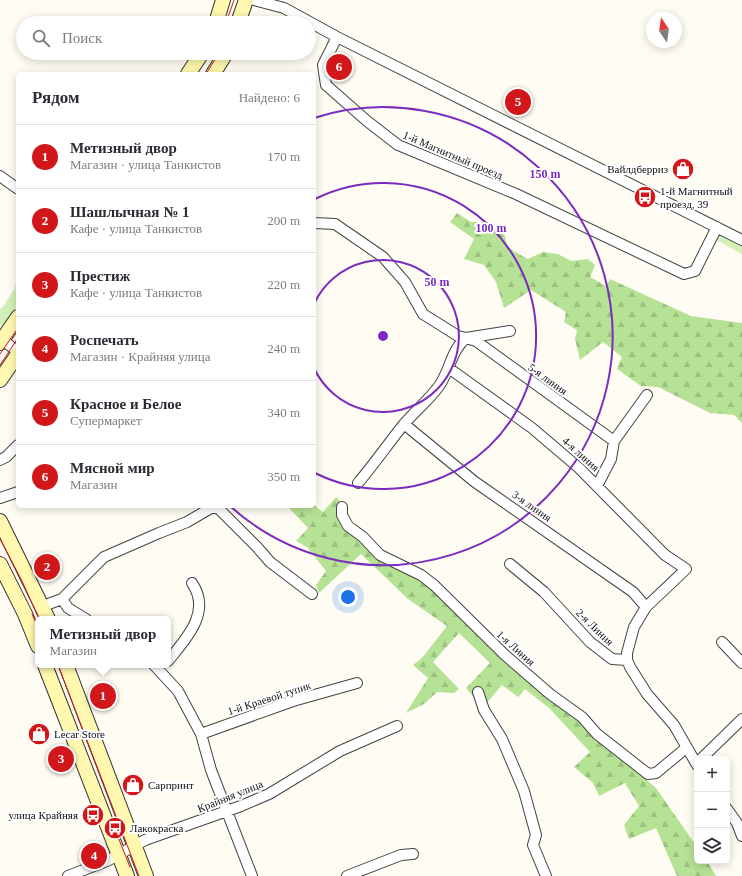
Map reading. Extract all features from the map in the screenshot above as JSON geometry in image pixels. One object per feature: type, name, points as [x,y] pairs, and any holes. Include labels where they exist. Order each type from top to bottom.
[{"type":"main road","points":[[218,16],[223,0]]},
{"type":"main road","points":[[240,16],[246,0]]},
{"type":"main road","points":[[189,72],[197,60]]},
{"type":"main road","points":[[214,72],[222,60]]},
{"type":"main road","points":[[1,340],[16,320]]},
{"type":"main road","points":[[0,380],[16,356]]},
{"type":"main road","points":[[0,521],[47,616]]},
{"type":"main road","points":[[0,564],[25,614],[35,639]]},
{"type":"main road","points":[[46,668],[127,876]]},
{"type":"main road","points":[[67,668],[146,876]]},
{"type":"street","points":[[254,0],[284,8],[299,16]]},
{"type":"street","points":[[316,26],[742,240]]},
{"type":"street","name":"1-й Магнитный проезд","points":[[337,37],[323,65],[326,85],[367,121],[398,145],[516,194],[684,274],[695,271],[717,227]]},
{"type":"street","points":[[0,176],[16,188]]},
{"type":"street","name":"5-я линия","points":[[316,223],[335,224],[383,257],[405,282],[423,314],[458,336],[476,341],[614,441]]},
{"type":"street","points":[[358,483],[404,424],[438,387],[450,369],[453,356],[459,344],[466,338],[510,330]]},
{"type":"street","points":[[1,340],[16,351]]},
{"type":"street","name":"4-я линия","points":[[450,369],[532,428],[579,468],[665,555],[686,569],[646,607]]},
{"type":"street","points":[[597,486],[611,458],[614,441],[647,395]]},
{"type":"street","name":"3-я линия","points":[[404,424],[475,482],[633,592],[646,607]]},
{"type":"street","points":[[0,460],[6,457],[16,447]]},
{"type":"street","points":[[0,498],[16,493]]},
{"type":"street","name":"1-я Линия","points":[[342,507],[342,515],[348,526],[363,537],[380,555],[421,575],[434,585],[505,655],[550,694],[582,716],[597,734],[648,774],[656,773],[686,748]]},
{"type":"street","points":[[43,606],[62,599],[104,557],[159,532],[187,522],[212,508],[218,508],[270,562],[312,594]]},
{"type":"street","name":"2-я Линия","points":[[510,564],[544,592],[590,642],[612,659],[627,660]]},
{"type":"street","points":[[171,656],[188,636],[196,623],[200,610],[200,601],[192,583]]},
{"type":"street","points":[[62,599],[68,608],[81,616]]},
{"type":"street","points":[[646,607],[634,627],[627,653],[627,660],[647,694],[674,725],[686,748],[694,758]]},
{"type":"street","points":[[722,642],[742,663]]},
{"type":"street","points":[[161,668],[178,691],[201,734],[211,770],[252,876]]},
{"type":"street","name":"1-й Краевой тупик","points":[[201,734],[293,701],[357,684]]},
{"type":"street","points":[[478,692],[484,710],[502,739],[524,791],[536,835],[533,845],[546,876]]},
{"type":"street","points":[[705,756],[742,719]]},
{"type":"street","name":"Крайняя улица","points":[[68,876],[107,861],[145,840],[227,811],[269,794],[340,751],[397,726]]},
{"type":"street","points":[[730,813],[737,823],[742,836]]},
{"type":"street","points":[[347,876],[401,855],[413,854]]},
{"type":"green space","points":[[457,213],[471,222],[492,222],[505,236],[508,248],[528,259],[543,252],[558,254],[571,261],[588,259],[595,265],[590,277],[606,286],[610,279],[691,316],[742,323],[742,423],[734,415],[710,413],[658,387],[641,386],[617,369],[622,357],[603,342],[580,360],[575,339],[577,330],[564,322],[566,312],[531,290],[504,308],[496,282],[484,265],[464,259],[474,239],[450,222]]},
{"type":"green space","points":[[720,233],[742,244],[742,254],[714,239]]},
{"type":"green space","points":[[16,282],[16,309],[4,325],[0,326],[0,308],[2,308],[15,288]]},
{"type":"green space","points":[[336,497],[341,502],[337,509],[345,528],[431,587],[448,606],[500,655],[581,719],[598,739],[656,788],[694,843],[694,864],[709,864],[716,876],[677,876],[656,828],[629,839],[624,825],[639,806],[625,783],[599,796],[593,783],[574,767],[590,752],[549,708],[525,689],[518,697],[502,685],[486,704],[480,705],[466,688],[490,663],[459,633],[433,662],[459,689],[454,693],[437,692],[424,704],[406,713],[428,678],[413,665],[422,658],[447,626],[408,599],[361,554],[319,593],[316,585],[326,571],[307,547],[296,541],[308,528],[289,508],[316,508],[316,507],[323,512]]},
{"type":"tram line","points":[[228,16],[234,0]]},
{"type":"tram line","points":[[207,72],[215,60]]},
{"type":"tram line","points":[[0,354],[16,331]]},
{"type":"tram line","points":[[0,365],[16,341]]},
{"type":"tram line","points":[[0,539],[22,581],[38,616]]},
{"type":"tram line","points":[[32,614],[35,621]]},
{"type":"tram line","points":[[59,668],[139,876]]},
{"type":"tram line","points":[[118,837],[130,867]]},
{"type":"place","name":"Мясной мир","points":[[339,67]]},
{"type":"place","name":"Красное и Белое","points":[[518,102]]},
{"type":"place","name":"Вайлдберриз","points":[[683,169]]},
{"type":"place","name":"1-й Магнитный проезд, 39","points":[[645,197]]},
{"type":"place","name":"Шашлычная № 1","points":[[47,567]]},
{"type":"place","name":"Метизный двор","points":[[103,696]]},
{"type":"place","name":"Lecar Store","points":[[39,734]]},
{"type":"place","name":"Престиж","points":[[61,759]]},
{"type":"place","name":"Сарпринт","points":[[133,785]]},
{"type":"place","name":"улица Крайняя","points":[[93,815]]},
{"type":"place","name":"Лакокраска","points":[[115,828]]},
{"type":"place","name":"Роспечать","points":[[94,856]]}]
